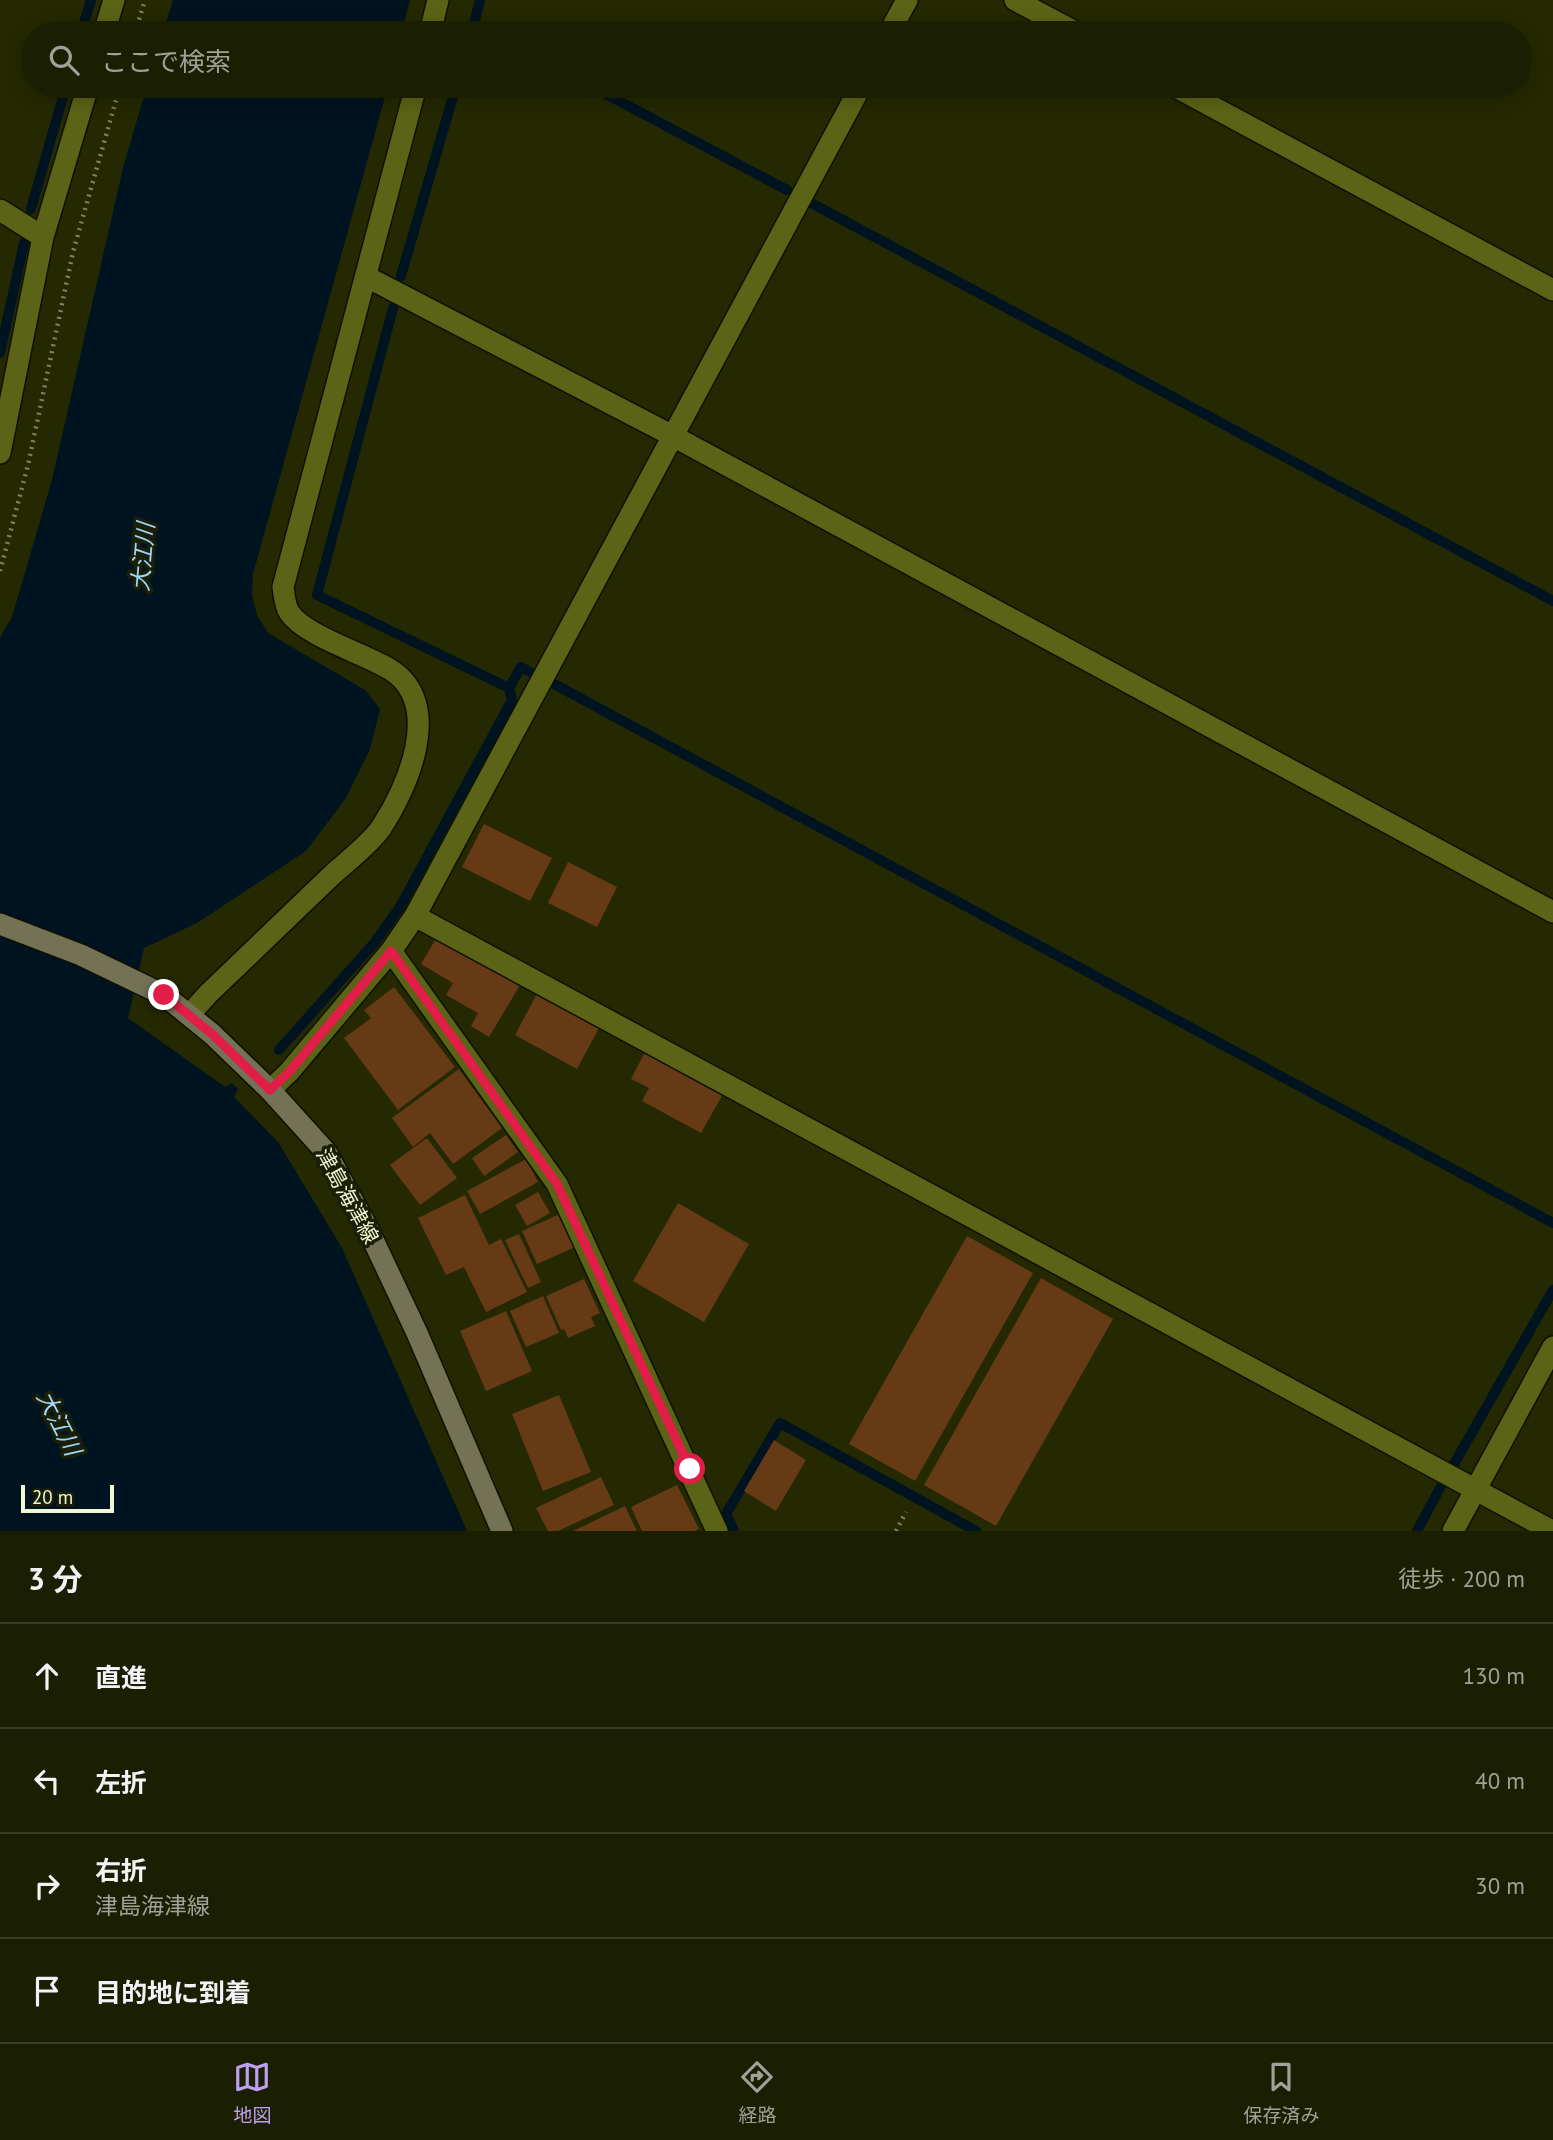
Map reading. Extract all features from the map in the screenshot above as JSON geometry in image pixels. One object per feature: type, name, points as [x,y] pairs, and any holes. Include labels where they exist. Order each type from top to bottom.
[{"type":"main road","name":"津島海津線","points":[[0,924],[81,955],[164,995],[189,1014],[270,1090],[326,1152],[367,1227],[417,1333],[502,1531]]},
{"type":"street","points":[[108,21],[114,0]]},
{"type":"street","points":[[433,21],[438,0]]},
{"type":"street","points":[[896,21],[907,0]]},
{"type":"street","points":[[1015,0],[1054,21]]},
{"type":"street","points":[[0,453],[43,237],[84,98]]},
{"type":"street","points":[[189,1014],[380,830],[410,768],[419,732],[419,711],[410,687],[392,670],[312,631],[298,621],[289,612],[283,587],[413,98]]},
{"type":"street","points":[[270,1090],[289,1072],[391,951],[415,916],[855,98]]},
{"type":"street","points":[[1196,98],[1553,290]]},
{"type":"street","points":[[0,210],[43,237]]},
{"type":"street","points":[[367,277],[673,436],[1553,912]]},
{"type":"street","points":[[415,916],[1552,1531]]},
{"type":"street","points":[[391,951],[557,1184],[715,1530]]},
{"type":"street","points":[[1453,1531],[1553,1347]]},
{"type":"path","points":[[139,21],[145,0]]},
{"type":"path","points":[[0,571],[28,465],[73,252],[117,98]]},
{"type":"path","points":[[896,1531],[906,1511]]},
{"type":"water","points":[[173,0],[410,0],[404,21],[167,21]]},
{"type":"water","name":"大江川","points":[[143,98],[385,98],[253,574],[252,595],[257,615],[268,633],[365,690],[380,709],[370,749],[346,798],[306,851],[197,923],[144,948],[128,1018],[225,1087],[232,1083],[238,1089],[234,1097],[278,1142],[342,1248],[467,1531],[0,1531],[0,638],[12,617],[52,480],[123,168]]},
{"type":"building","points":[[484,824],[552,858],[530,901],[462,867]]},
{"type":"building","points":[[568,862],[617,887],[597,927],[548,903]]},
{"type":"building","points":[[437,937],[520,985],[489,1037],[471,1026],[478,1013],[446,995],[453,983],[421,964]]},
{"type":"building","points":[[394,987],[455,1067],[398,1110],[344,1038],[371,1018],[364,1010]]},
{"type":"building","points":[[538,992],[600,1026],[577,1069],[515,1035]]},
{"type":"building","points":[[645,1052],[723,1094],[701,1133],[642,1101],[649,1088],[631,1079]]},
{"type":"building","points":[[459,1069],[502,1128],[453,1164],[430,1133],[413,1147],[392,1118]]},
{"type":"building","points":[[506,1135],[518,1152],[484,1176],[472,1158]]},
{"type":"building","points":[[427,1138],[457,1178],[420,1205],[390,1165]]},
{"type":"building","points":[[526,1159],[538,1182],[480,1214],[467,1191]]},
{"type":"building","points":[[538,1192],[550,1213],[527,1226],[515,1205]]},
{"type":"building","points":[[465,1195],[489,1245],[501,1239],[527,1292],[486,1312],[464,1267],[446,1275],[418,1218]]},
{"type":"building","points":[[678,1203],[749,1244],[704,1322],[633,1281]]},
{"type":"building","points":[[560,1214],[575,1247],[537,1264],[522,1231]]},
{"type":"building","points":[[519,1234],[541,1282],[528,1288],[505,1240]]},
{"type":"building","points":[[967,1236],[1033,1273],[915,1481],[849,1444]]},
{"type":"building","points":[[1041,1278],[1113,1319],[996,1526],[924,1485]]},
{"type":"building","points":[[584,1279],[600,1313],[591,1317],[595,1326],[568,1338],[564,1329],[561,1330],[546,1296]]},
{"type":"building","points":[[543,1296],[559,1333],[526,1347],[510,1311]]},
{"type":"building","points":[[506,1311],[532,1371],[486,1391],[460,1331]]},
{"type":"building","points":[[559,1395],[591,1472],[543,1491],[512,1414]]},
{"type":"building","points":[[774,1440],[806,1460],[776,1511],[744,1491]]},
{"type":"building","points":[[601,1477],[614,1505],[558,1531],[548,1531],[536,1508]]},
{"type":"building","points":[[677,1485],[699,1529],[642,1531],[631,1507]]},
{"type":"building","points":[[625,1506],[637,1531],[573,1531]]},
{"type":"waterway","points":[[85,21],[91,0]]},
{"type":"waterway","points":[[475,21],[480,0]]},
{"type":"waterway","points":[[31,209],[63,98]]},
{"type":"waterway","points":[[401,276],[453,98]]},
{"type":"waterway","points":[[614,98],[787,190]]},
{"type":"waterway","points":[[813,204],[1553,601]]},
{"type":"waterway","points":[[0,353],[24,243]]},
{"type":"waterway","points":[[393,308],[317,595],[509,688],[521,667],[530,672]]},
{"type":"waterway","points":[[554,684],[1553,1223]]},
{"type":"waterway","points":[[279,1050],[375,942],[400,907],[512,700],[509,688]]},
{"type":"waterway","points":[[1454,1464],[1553,1290]]},
{"type":"waterway","points":[[734,1531],[726,1514],[780,1423],[976,1531]]},
{"type":"waterway","points":[[1417,1531],[1441,1486]]},
{"type":"route","points":[[164,995],[212,1034],[270,1090],[289,1072],[391,951],[557,1184],[690,1469]]}]
